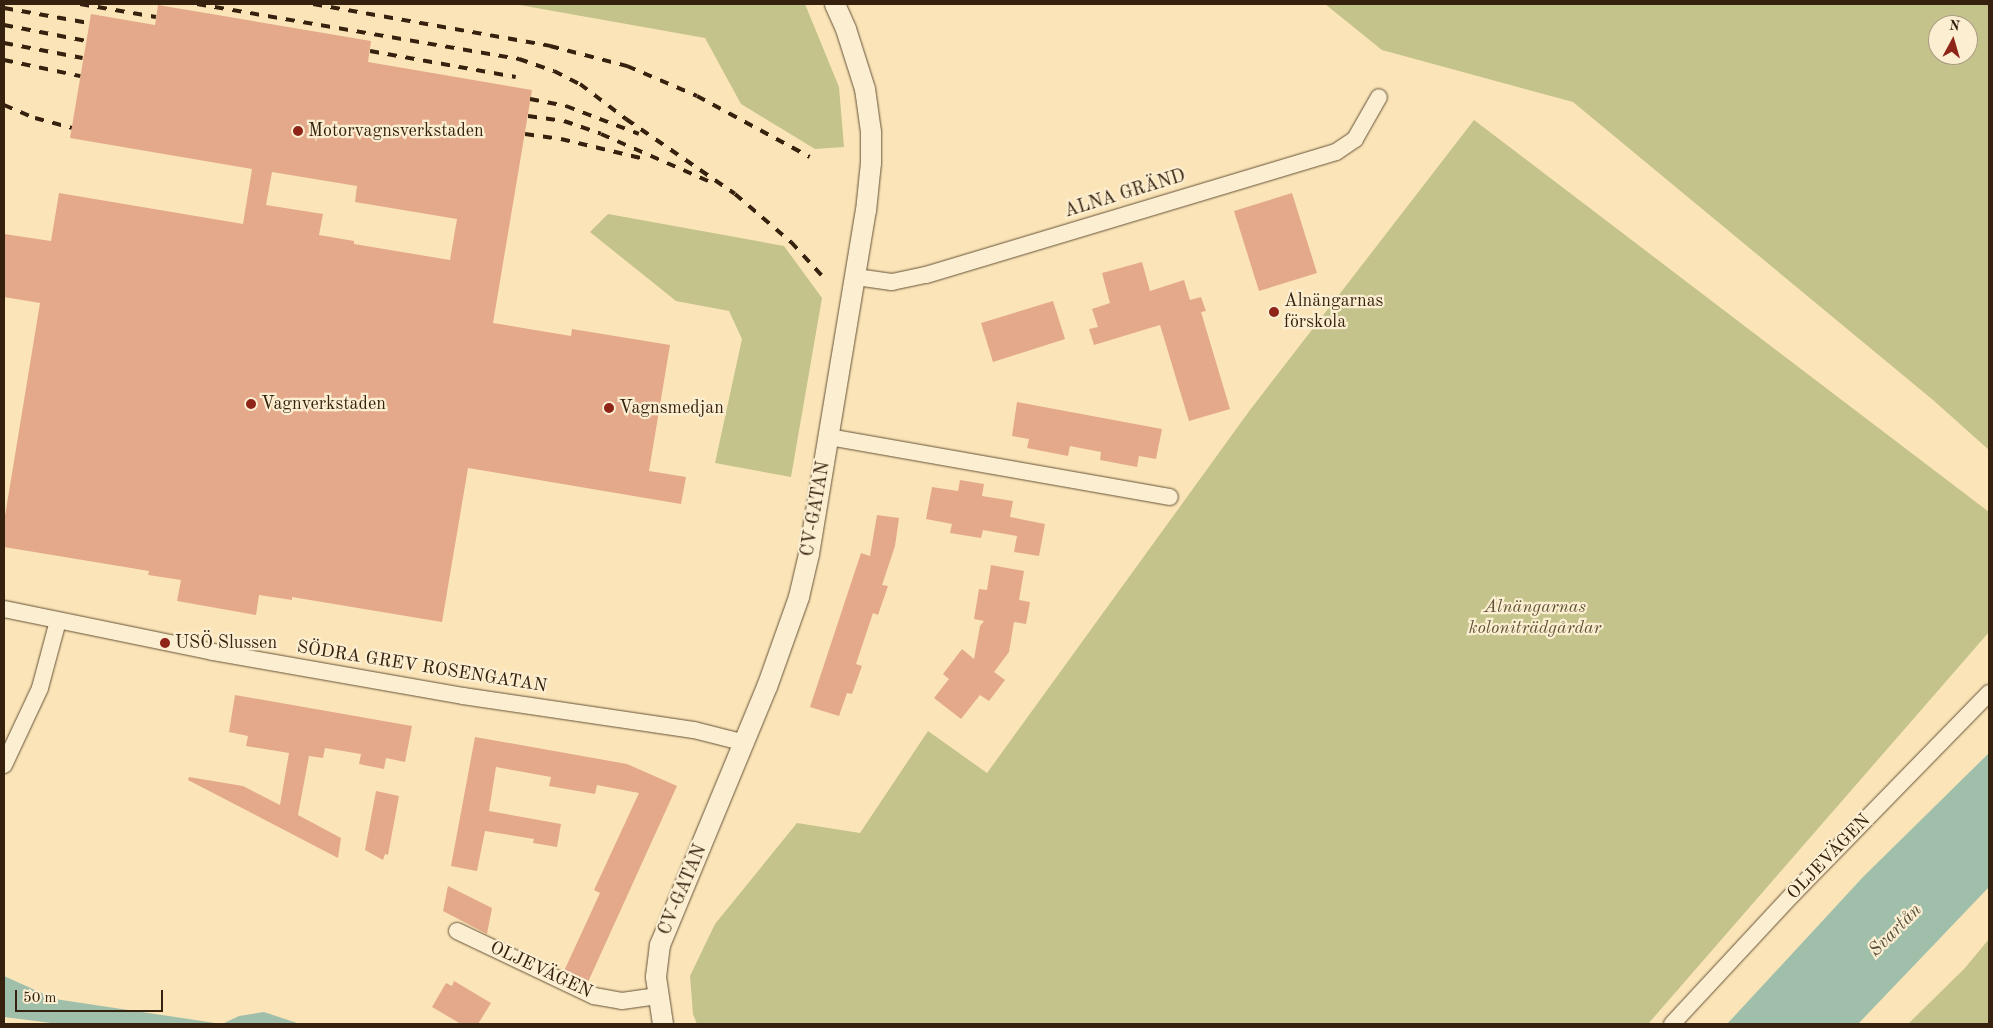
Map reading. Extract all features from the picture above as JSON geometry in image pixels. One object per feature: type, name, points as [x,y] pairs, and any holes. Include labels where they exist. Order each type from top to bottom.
[{"type":"street","name":"CV-GATAN","points":[[658,996],[656,966],[664,934],[746,743],[799,597],[809,554],[870,185],[871,132],[860,71],[835,4]]},
{"type":"street","name":"ALNA GRÄND","points":[[856,277],[892,282],[926,274],[1336,152],[1355,138],[1379,97]]},
{"type":"street","points":[[829,437],[1170,497]]},
{"type":"street","name":"SÖDRA GREV ROSENGATAN","points":[[4,609],[213,652],[463,696],[694,730],[746,743]]},
{"type":"street","points":[[4,764],[40,688],[58,620]]},
{"type":"street","name":"OLJEVÄGEN","points":[[1672,1024],[1794,894],[1989,693]]},
{"type":"street","name":"OLJEVÄGEN","points":[[457,931],[594,996],[622,1001],[658,996]]},
{"type":"street","points":[[658,996],[663,1024]]},
{"type":"green space","points":[[514,4],[805,4],[839,87],[844,147],[815,149],[741,104],[705,38]]},
{"type":"green space","points":[[1325,4],[1989,4],[1989,450],[1933,400],[1573,102],[1382,50]]},
{"type":"green space","name":"Alnängarnas koloniträdgårdar","points":[[1474,120],[1989,512],[1989,632],[1648,1024],[697,1024],[693,1014],[690,976],[715,924],[797,823],[860,833],[928,731],[987,773],[1250,410]]},
{"type":"green space","points":[[608,214],[784,246],[822,298],[791,477],[715,463],[742,339],[729,311],[676,301],[590,232]]},
{"type":"green space","points":[[1989,939],[1989,1024],[1908,1024],[1965,968]]},
{"type":"water","name":"Svartån","points":[[1989,753],[1989,887],[1858,1024],[1727,1024],[1863,877]]},
{"type":"water","points":[[4,976],[55,999],[222,1024],[59,1024],[4,1017]]},
{"type":"water","points":[[264,1012],[300,1024],[222,1024],[239,1016]]},
{"type":"building","name":"Vagnverkstaden","points":[[158,5],[371,41],[368,62],[532,90],[493,323],[571,336],[572,329],[670,345],[649,471],[686,477],[681,504],[468,468],[442,622],[292,597],[292,600],[259,595],[256,615],[177,601],[181,580],[148,575],[149,571],[4,547],[4,522],[40,303],[4,297],[4,234],[51,241],[59,193],[243,224],[252,169],[70,138],[91,14],[155,25]],"holes":[[[272,172],[357,186],[355,202],[457,219],[450,260],[354,244],[354,241],[319,235],[323,214],[266,205]]]},
{"type":"building","points":[[1292,193],[1317,273],[1259,291],[1234,211]]},
{"type":"building","points":[[1142,262],[1150,291],[1184,280],[1190,300],[1201,297],[1206,311],[1201,312],[1230,409],[1189,421],[1160,325],[1094,345],[1089,329],[1098,327],[1092,309],[1110,303],[1102,273]]},
{"type":"building","points":[[1053,301],[1065,339],[993,362],[981,323]]},
{"type":"building","points":[[1017,402],[1162,429],[1156,459],[1139,456],[1137,467],[1100,460],[1101,452],[1070,446],[1068,456],[1027,448],[1029,439],[1012,436]]},
{"type":"building","points":[[960,480],[984,484],[982,496],[1013,501],[1010,517],[1045,524],[1039,556],[1014,552],[1017,536],[983,530],[981,538],[950,533],[952,524],[926,519],[932,487],[958,491]]},
{"type":"building","points":[[877,515],[899,518],[895,546],[882,585],[888,586],[878,615],[873,613],[856,664],[862,666],[852,694],[847,693],[839,716],[810,707],[861,553],[870,556]]},
{"type":"building","points":[[991,565],[1024,571],[1019,600],[1030,602],[1026,624],[1014,622],[1009,652],[994,672],[1005,680],[989,701],[980,695],[961,719],[934,698],[949,679],[943,674],[962,649],[974,659],[980,626],[984,621],[974,619],[979,589],[987,590]]},
{"type":"building","points":[[235,695],[412,726],[405,762],[386,758],[384,769],[359,764],[361,754],[325,748],[323,758],[309,756],[298,815],[341,838],[338,858],[188,780],[189,777],[243,786],[280,805],[289,753],[246,746],[248,736],[229,732]]},
{"type":"building","points":[[475,737],[627,764],[677,786],[588,982],[564,971],[600,893],[594,890],[639,793],[597,785],[595,794],[549,786],[551,777],[496,767],[489,811],[561,824],[557,847],[533,843],[534,839],[485,831],[477,871],[451,866]]},
{"type":"building","points":[[376,791],[399,796],[388,855],[385,854],[383,860],[365,850]]},
{"type":"building","points":[[448,886],[492,908],[487,934],[443,911]]},
{"type":"building","points":[[454,981],[491,1003],[478,1024],[461,1024],[432,1007],[446,983],[452,986]]},
{"type":"railway","points":[[80,4],[156,17]]},
{"type":"railway","points":[[197,4],[519,59],[554,71],[580,84],[626,119],[735,194],[791,242],[825,279]]},
{"type":"railway","points":[[313,4],[550,46],[627,66],[697,96],[810,157]]},
{"type":"railway","points":[[4,8],[89,23]]},
{"type":"railway","points":[[4,25],[86,41]]},
{"type":"railway","points":[[4,43],[83,58]]},
{"type":"railway","points":[[370,51],[516,77]]},
{"type":"railway","points":[[4,60],[80,76]]},
{"type":"railway","points":[[530,99],[566,106],[639,134]]},
{"type":"railway","points":[[4,105],[35,118],[72,128]]},
{"type":"railway","points":[[528,116],[564,121],[601,134],[708,181]]},
{"type":"railway","points":[[525,134],[561,139],[645,159]]},
{"type":"place","name":"Motorvagnsverkstaden","points":[[298,131]]},
{"type":"place","name":"Alnängarnas förskola","points":[[1274,312]]},
{"type":"place","name":"Vagnverkstaden","points":[[251,404]]},
{"type":"place","name":"Vagnsmedjan","points":[[609,408]]},
{"type":"place","name":"USÖ Slussen","points":[[165,643]]}]
